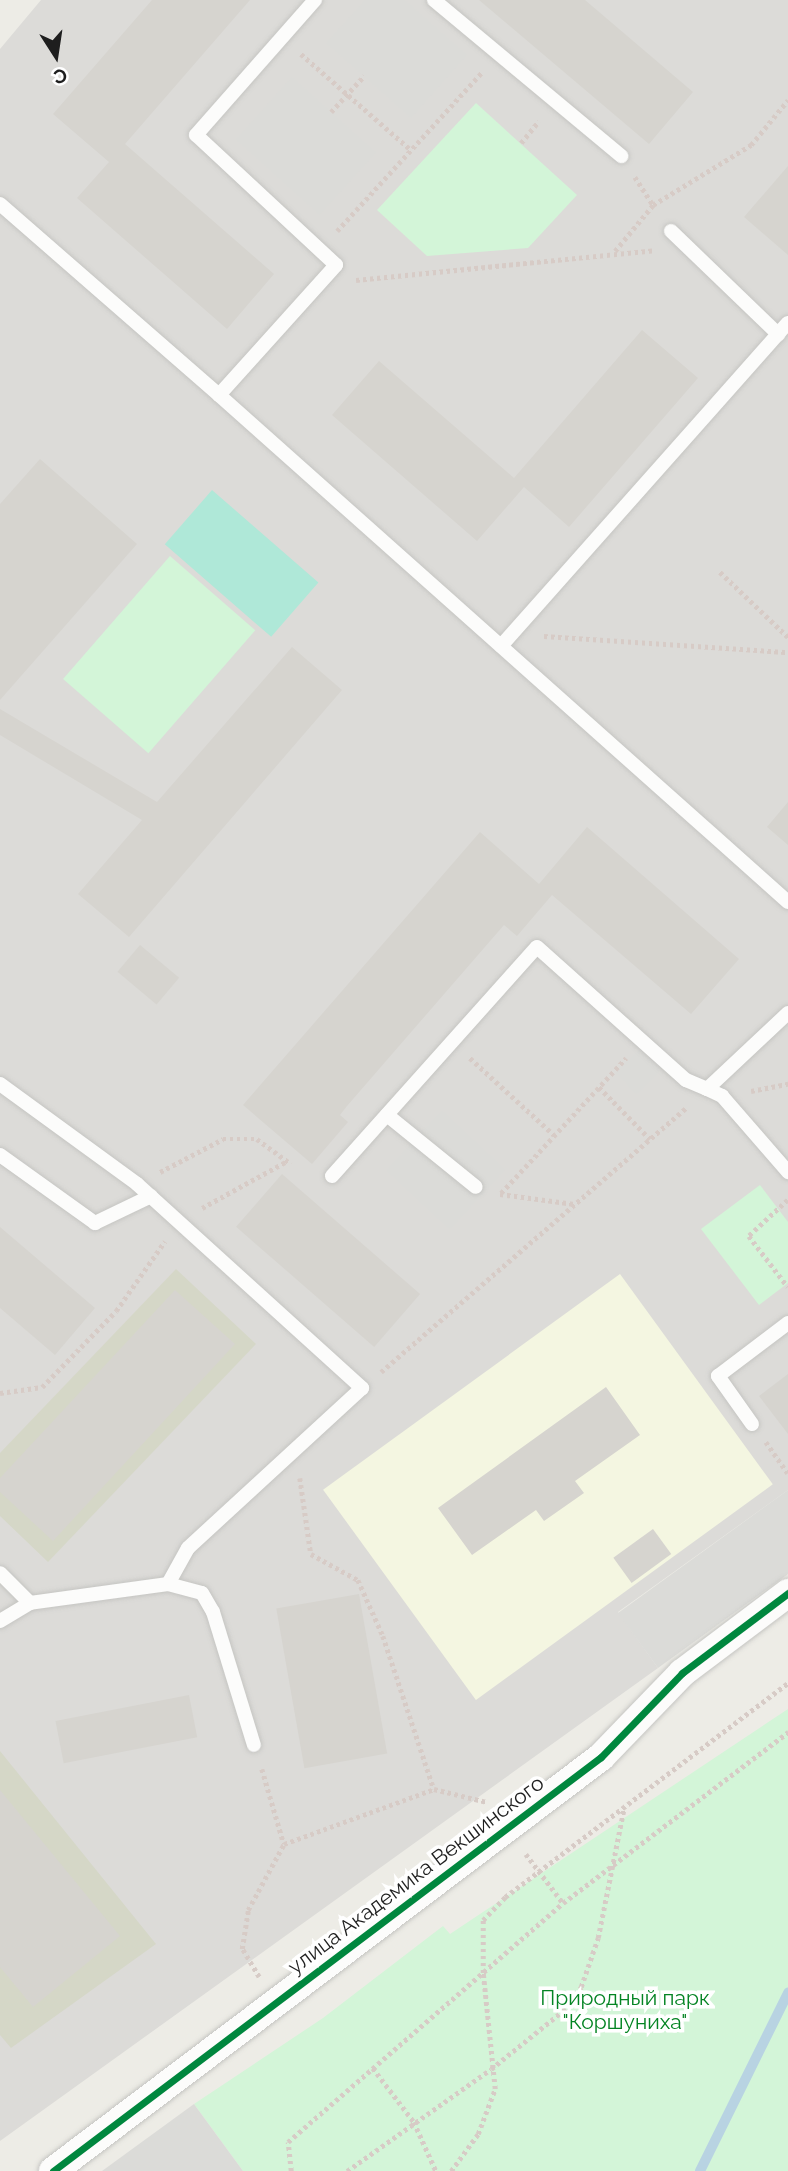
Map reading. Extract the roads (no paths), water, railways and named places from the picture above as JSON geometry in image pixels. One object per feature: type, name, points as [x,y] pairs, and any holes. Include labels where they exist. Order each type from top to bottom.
[{"type":"street","name":"улица Академика Векшинского","points":[[53,2171],[601,1757],[682,1672],[788,1593]]},
{"type":"lane","points":[[219,395],[336,265],[196,135],[315,0]]},
{"type":"lane","points":[[433,0],[621,156]]},
{"type":"lane","points":[[0,204],[219,395],[788,902]]},
{"type":"lane","points":[[501,646],[783,329],[688,249],[671,230]]},
{"type":"lane","points":[[332,1176],[537,947],[686,1080],[722,1096],[788,1172]]},
{"type":"lane","points":[[706,1089],[788,1013]]},
{"type":"lane","points":[[0,1084],[137,1184],[362,1388],[188,1548],[168,1584]]},
{"type":"lane","points":[[387,1115],[476,1187]]},
{"type":"lane","points":[[0,1155],[96,1223],[150,1196]]},
{"type":"lane","points":[[752,1424],[719,1376],[788,1323]]},
{"type":"lane","points":[[0,1573],[30,1603]]},
{"type":"lane","points":[[0,1621],[30,1603],[168,1584],[202,1593],[213,1612],[254,1745]]},
{"type":"waterway","points":[[700,2171],[788,1993]]},
{"type":"park label","name":"Природный парк \"Коршуниха\"","points":[[625,2010]]}]
